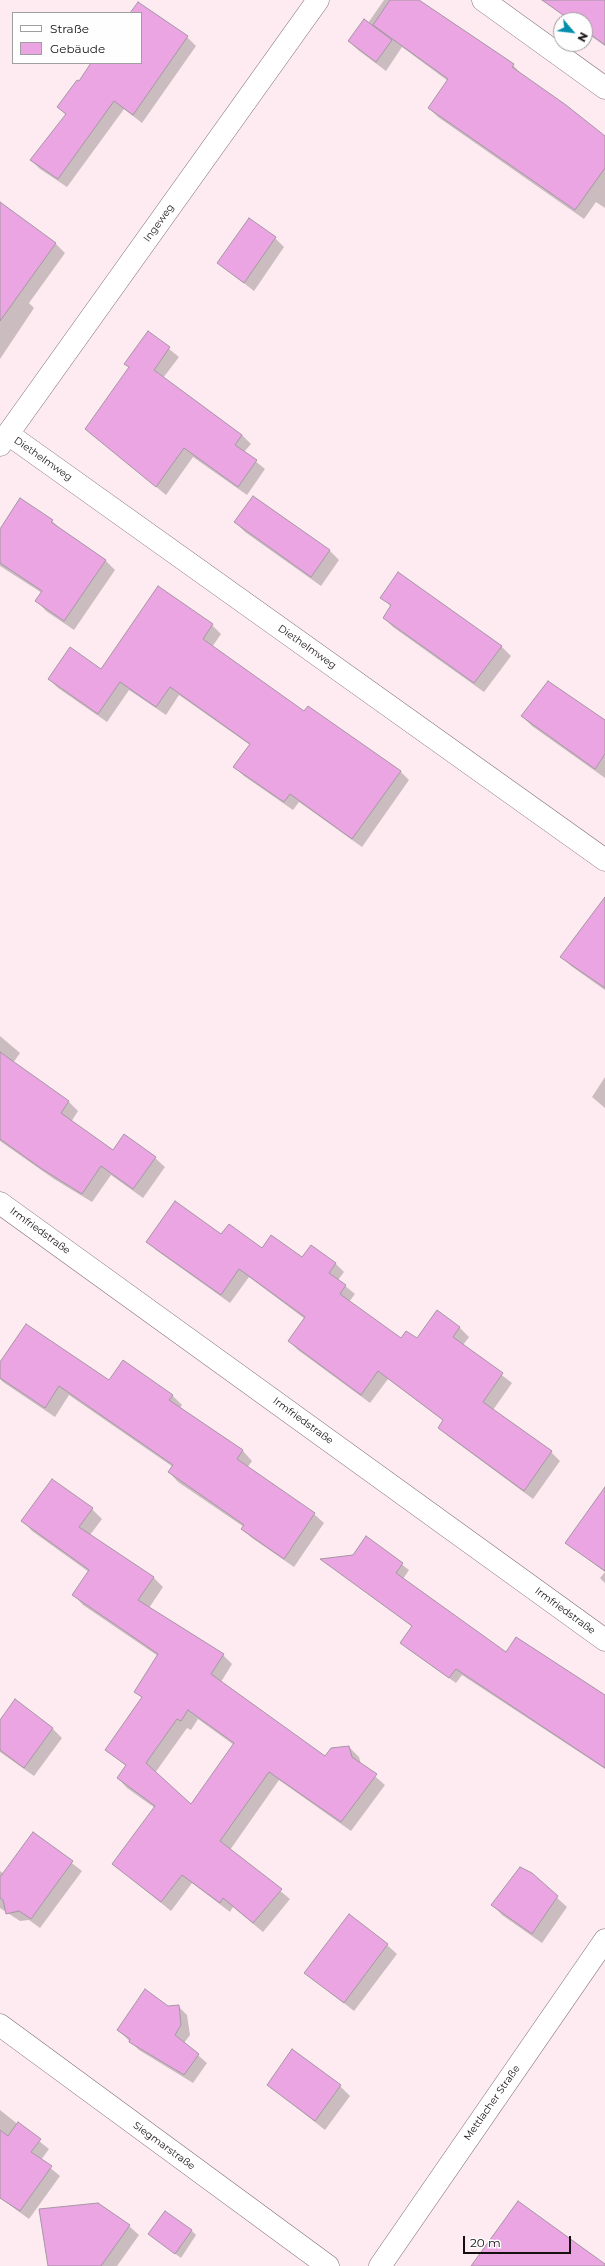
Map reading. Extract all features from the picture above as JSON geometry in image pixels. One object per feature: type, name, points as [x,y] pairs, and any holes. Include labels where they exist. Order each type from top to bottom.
[{"type":"street","name":"Ingeweg","points":[[4,440],[318,0]]},
{"type":"street","points":[[483,0],[605,88]]},
{"type":"street","name":"Diethelmweg","points":[[4,440],[605,860]]},
{"type":"street","name":"Irmfriedstraße","points":[[0,1202],[605,1640]]},
{"type":"street","name":"Mettlacher Straße","points":[[380,2266],[605,1940]]},
{"type":"street","name":"Siegmarstraße","points":[[0,2025],[328,2266]]},
{"type":"building","points":[[390,0],[419,0],[514,64],[512,67],[566,105],[605,136],[605,168],[575,210],[428,108],[448,79],[373,25]]},
{"type":"building","points":[[542,0],[605,0],[605,45],[593,36],[593,12],[559,12]]},
{"type":"building","points":[[138,2],[188,36],[133,115],[114,101],[58,179],[30,160],[66,114],[57,107],[77,80],[79,81],[90,64],[142,64],[142,12],[131,12]]},
{"type":"building","points":[[364,19],[392,40],[376,62],[348,41]]},
{"type":"building","points":[[0,202],[56,243],[0,321]]},
{"type":"building","points":[[249,218],[276,237],[244,283],[217,263]]},
{"type":"building","points":[[148,331],[170,347],[154,370],[242,435],[235,445],[257,460],[238,487],[184,448],[156,487],[85,429],[129,367],[124,364]]},
{"type":"building","points":[[253,496],[330,550],[311,577],[234,522]]},
{"type":"building","points":[[20,498],[53,520],[51,522],[106,560],[64,621],[35,601],[42,591],[0,563],[0,529]]},
{"type":"building","points":[[398,572],[502,646],[474,683],[383,618],[391,605],[380,598]]},
{"type":"building","points":[[158,586],[213,624],[203,639],[304,711],[308,706],[401,771],[352,839],[290,794],[284,802],[233,767],[250,744],[170,687],[156,707],[120,682],[98,714],[48,679],[70,647],[101,669]]},
{"type":"building","points":[[548,681],[605,720],[605,754],[595,769],[521,716]]},
{"type":"building","points":[[605,897],[605,988],[560,957]]},
{"type":"building","points":[[0,1052],[69,1101],[61,1113],[113,1150],[124,1134],[156,1157],[133,1189],[101,1166],[82,1194],[42,1169],[0,1139]]},
{"type":"building","points":[[175,1201],[221,1234],[229,1224],[262,1248],[271,1235],[302,1257],[311,1245],[336,1263],[329,1273],[346,1285],[340,1294],[401,1338],[406,1331],[417,1338],[437,1310],[460,1327],[453,1337],[503,1373],[483,1402],[552,1451],[524,1491],[438,1428],[443,1420],[378,1371],[361,1395],[288,1341],[305,1317],[239,1269],[221,1295],[146,1242]]},
{"type":"building","points":[[26,1324],[109,1380],[123,1360],[173,1395],[169,1400],[243,1450],[237,1459],[315,1513],[284,1559],[241,1529],[244,1525],[168,1472],[173,1465],[59,1386],[45,1408],[0,1378],[0,1362]]},
{"type":"building","points":[[52,1479],[93,1508],[79,1527],[154,1577],[138,1600],[224,1654],[211,1674],[325,1756],[331,1748],[349,1746],[352,1757],[377,1774],[341,1822],[269,1772],[220,1841],[282,1889],[253,1923],[223,1898],[220,1903],[182,1875],[161,1902],[112,1864],[155,1806],[117,1778],[126,1765],[105,1750],[142,1697],[134,1692],[158,1654],[72,1595],[89,1570],[21,1521]],"holes":[[[188,1710],[234,1743],[191,1804],[146,1763],[177,1719],[181,1721]]]},
{"type":"building","points":[[605,1487],[605,1571],[565,1543]]},
{"type":"building","points":[[366,1536],[403,1563],[396,1573],[506,1652],[516,1637],[605,1695],[605,1768],[456,1669],[449,1678],[400,1643],[412,1626],[320,1559],[353,1555]]},
{"type":"building","points":[[15,1699],[53,1728],[24,1768],[0,1750],[0,1720]]},
{"type":"building","points":[[33,1832],[73,1861],[31,1919],[19,1911],[6,1914],[3,1900],[0,1898],[0,1877]]},
{"type":"building","points":[[520,1867],[532,1873],[558,1896],[532,1934],[491,1905]]},
{"type":"building","points":[[349,1914],[388,1944],[344,2003],[304,1973]]},
{"type":"building","points":[[145,1989],[168,2006],[179,2005],[181,2025],[175,2035],[199,2054],[184,2075],[129,2042],[130,2039],[117,2030]]},
{"type":"building","points":[[292,2049],[341,2085],[315,2121],[267,2085]]},
{"type":"building","points":[[18,2122],[41,2139],[31,2152],[52,2166],[20,2211],[0,2198],[0,2130],[8,2136]]},
{"type":"building","points":[[518,2201],[605,2264],[605,2266],[471,2266]]},
{"type":"building","points":[[98,2203],[130,2225],[101,2266],[48,2266],[39,2209]]},
{"type":"building","points":[[165,2211],[192,2230],[175,2254],[148,2234]]}]
